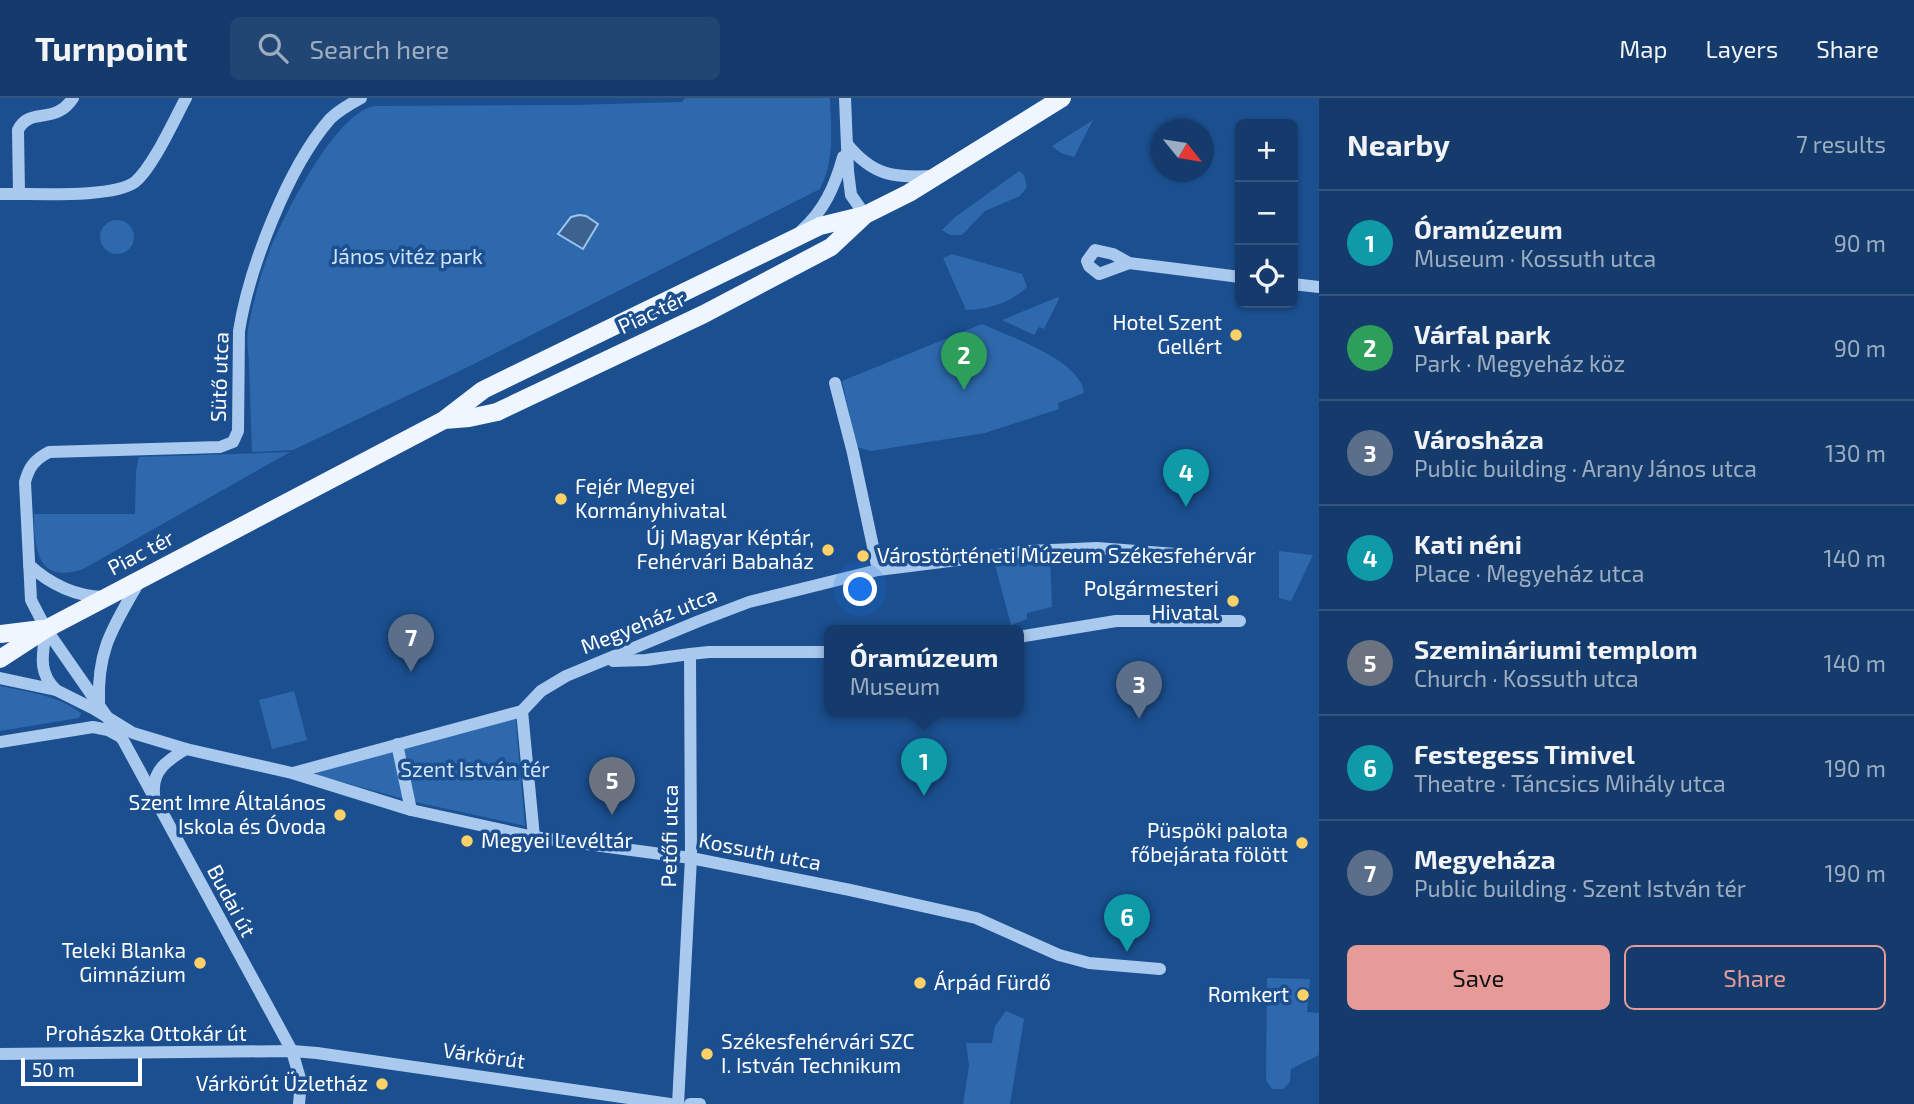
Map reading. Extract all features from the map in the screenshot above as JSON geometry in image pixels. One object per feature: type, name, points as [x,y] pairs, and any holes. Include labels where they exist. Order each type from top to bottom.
[{"type":"main road","name":"Piac tér","points":[[444,420],[497,412],[704,314],[831,247],[866,215],[939,175],[1062,98]]},
{"type":"main road","name":"Piac tér","points":[[0,659],[46,629],[444,420],[483,390],[820,226],[866,215]]},
{"type":"main road","points":[[0,634],[46,629]]},
{"type":"street","points":[[19,194],[18,130],[22,122],[28,118],[58,114],[73,98]]},
{"type":"street","points":[[0,194],[89,193],[124,188],[143,173],[186,98]]},
{"type":"street","name":"Sütő utca","points":[[46,629],[32,600],[25,482],[29,468],[37,458],[49,453],[220,447],[235,440],[239,431],[241,319],[267,238],[288,187],[330,119],[361,98]]},
{"type":"street","points":[[845,98],[851,195],[866,215]]},
{"type":"street","points":[[847,143],[867,165],[884,173],[901,178],[939,175]]},
{"type":"street","points":[[787,242],[812,221],[824,205],[838,174],[847,143]]},
{"type":"street","points":[[1129,263],[1235,276]]},
{"type":"street","points":[[1298,285],[1319,287]]},
{"type":"street","points":[[835,383],[878,570]]},
{"type":"street","name":"Megyeház utca","points":[[522,710],[541,691],[566,676],[749,602],[878,570],[1029,551],[1097,548],[1176,554]]},
{"type":"street","points":[[29,565],[52,583],[64,588],[92,597],[106,597]]},
{"type":"street","points":[[99,703],[99,674],[105,644],[141,580]]},
{"type":"street","points":[[1024,636],[1116,621],[1240,621]]},
{"type":"street","points":[[46,629],[42,667],[46,679],[56,690]]},
{"type":"street","name":"Budai út","points":[[46,629],[123,740],[292,1051],[301,1082],[299,1104]]},
{"type":"street","points":[[605,661],[646,660],[721,651],[824,652]]},
{"type":"street","name":"Petőfi utca","points":[[678,1104],[691,858],[690,654]]},
{"type":"street","name":"Budai út","points":[[0,678],[56,690],[94,709],[111,721]]},
{"type":"street","points":[[111,721],[133,733],[186,749],[292,773],[411,810],[534,837],[522,710],[292,773]]},
{"type":"street","points":[[0,742],[93,727],[108,730],[123,740]]},
{"type":"street","points":[[397,744],[411,810]]},
{"type":"street","points":[[154,794],[154,781],[161,767],[186,749]]},
{"type":"street","name":"Kossuth utca","points":[[534,837],[691,858],[980,914],[1059,955],[1089,964],[1160,969]]},
{"type":"street","name":"Prohászka Ottokár út","points":[[0,1054],[292,1051]]},
{"type":"street","name":"Várkörút","points":[[292,1051],[344,1055],[670,1104]]},
{"type":"street","points":[[690,1104],[701,1104]]},
{"type":"green space","name":"János vitéz park","points":[[685,98],[830,98],[830,155],[820,189],[472,365],[293,450],[252,452],[247,334],[264,267],[288,211],[314,165],[346,124],[361,111],[376,106],[573,105],[682,102]]},
{"type":"green space","points":[[1093,120],[1074,157],[1061,153],[1052,146]]},
{"type":"green space","points":[[1019,171],[1024,175],[1027,187],[1020,196],[985,211],[962,235],[950,235],[942,230],[954,218]]},
{"type":"green space","points":[[117,220],[129,225],[134,237],[129,249],[117,254],[105,249],[100,237],[105,225]]},
{"type":"green space","points":[[952,254],[1022,274],[1027,287],[999,304],[966,310],[943,258]]},
{"type":"green space","points":[[1058,297],[1044,329],[1039,327],[1034,335],[1002,320]]},
{"type":"green space","points":[[982,324],[1058,360],[1080,381],[1084,393],[1058,403],[1059,409],[985,433],[871,451],[857,447],[842,381]]},
{"type":"green space","points":[[290,452],[83,569],[68,573],[56,572],[47,568],[37,551],[34,514],[135,514],[139,457]]},
{"type":"green space","points":[[1279,551],[1313,555],[1291,601],[1279,598]]},
{"type":"green space","points":[[1050,556],[1052,607],[1027,613],[1027,619],[1011,625],[994,561]]},
{"type":"green space","points":[[0,686],[52,698],[81,713],[79,718],[0,731]]},
{"type":"green space","points":[[294,691],[307,740],[272,749],[259,700]]},
{"type":"green space","name":"Szent István tér","points":[[515,712],[525,826],[415,802],[317,775],[315,767]]},
{"type":"green space","points":[[1267,978],[1310,979],[1307,1012],[1319,1013],[1319,1055],[1291,1069],[1290,1082],[1283,1089],[1272,1089],[1266,1080]]},
{"type":"green space","points":[[1006,1011],[1024,1019],[1010,1104],[963,1104],[969,1066],[966,1043],[992,1043],[995,1026]]},
{"type":"shaded area","points":[[579,215],[598,224],[583,249],[558,234],[571,217]]},
{"type":"place","name":"Hotel Szent Gellért","points":[[1236,335]]},
{"type":"place","name":"Várfal park","points":[[964,390]]},
{"type":"place","name":"Fejér Megyei Kormányhivatal","points":[[561,499]]},
{"type":"place","name":"Kati néni","points":[[1186,507]]},
{"type":"place","name":"Új Magyar Képtár, Fehérvári Babaház","points":[[828,550]]},
{"type":"place","name":"Várostörténeti Múzeum Székesfehérvár","points":[[863,556]]},
{"type":"place","name":"Polgármesteri Hivatal","points":[[1233,601]]},
{"type":"place","name":"Megyeháza","points":[[411,672]]},
{"type":"place","name":"Városháza","points":[[1139,719]]},
{"type":"place","name":"Óramúzeum","points":[[924,796]]},
{"type":"place","name":"Szent Imre Általános Iskola és Óvoda","points":[[340,815]]},
{"type":"place","name":"Szemináriumi templom","points":[[612,815]]},
{"type":"place","name":"Megyei Levéltár","points":[[467,841]]},
{"type":"place","name":"Püspöki palota főbejárata fölött","points":[[1302,843]]},
{"type":"place","name":"Festegess Timivel","points":[[1127,952]]},
{"type":"place","name":"Teleki Blanka Gimnázium","points":[[200,963]]},
{"type":"place","name":"Árpád Fürdő","points":[[920,983]]},
{"type":"place","name":"Romkert","points":[[1303,995]]},
{"type":"place","name":"Székesfehérvári SZC I. István Technikum","points":[[707,1054]]},
{"type":"place","name":"Várkörút Üzletház","points":[[382,1084]]}]
